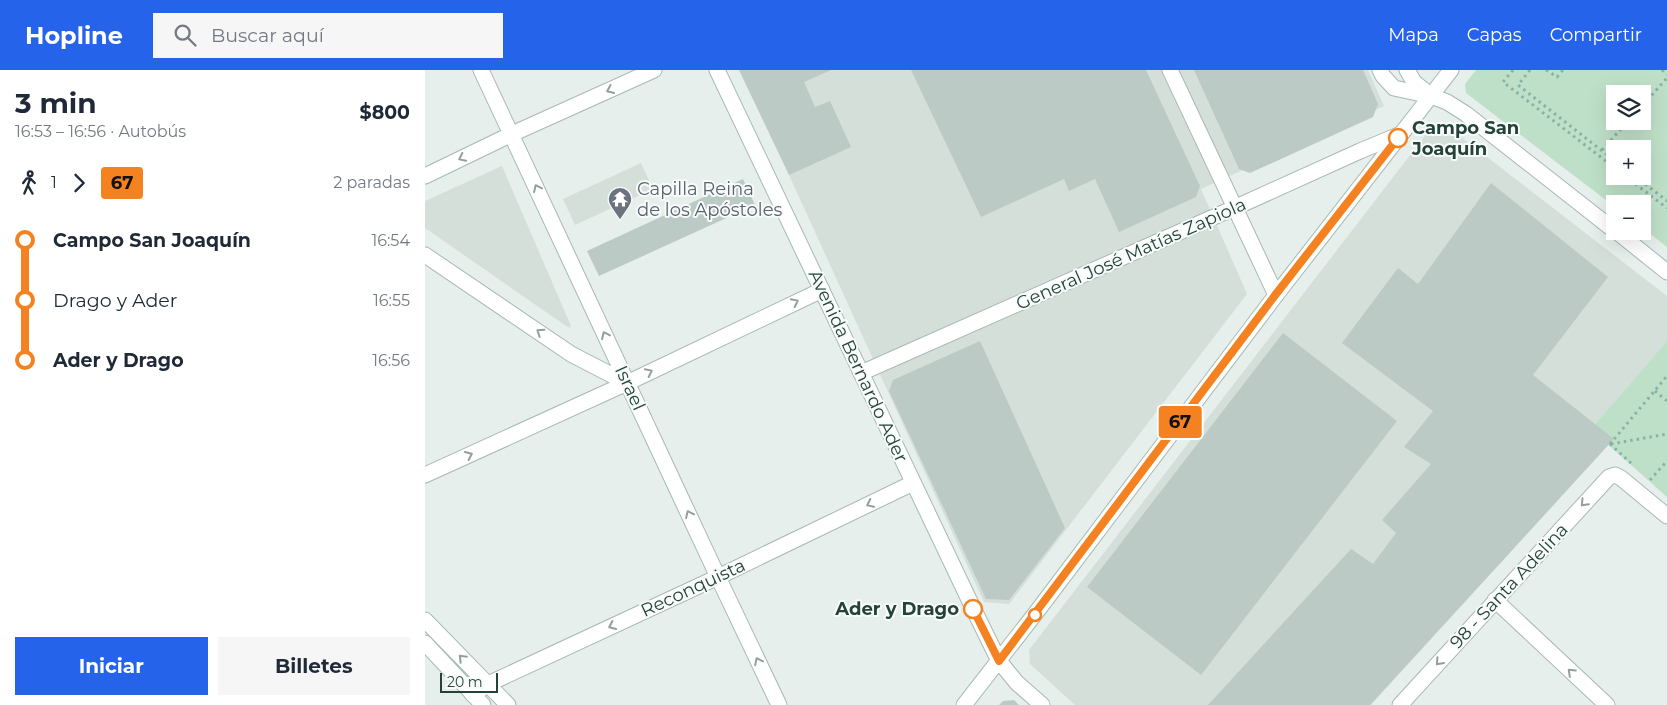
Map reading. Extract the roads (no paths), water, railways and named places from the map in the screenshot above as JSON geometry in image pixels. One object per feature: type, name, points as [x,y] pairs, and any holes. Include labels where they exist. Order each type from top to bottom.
[{"type":"street","name":"Israel","points":[[481,70],[779,705]]},
{"type":"street","points":[[425,176],[512,134],[654,70]]},
{"type":"street","name":"Avenida Bernardo Ader","points":[[717,70],[999,661],[1017,683],[1042,705]]},
{"type":"street","points":[[1170,70],[1276,294]]},
{"type":"street","points":[[1380,70],[1394,88],[1431,96],[1447,102],[1466,114],[1606,224]]},
{"type":"street","points":[[1407,70],[1414,82],[1431,96]]},
{"type":"street","points":[[964,705],[1276,294],[1451,70]]},
{"type":"street","name":"General José Matías Zapiola","points":[[861,374],[1234,208],[1359,150],[1401,134]]},
{"type":"street","points":[[1626,240],[1667,272]]},
{"type":"street","points":[[425,255],[571,354],[627,383]]},
{"type":"street","points":[[425,475],[627,383],[822,290]]},
{"type":"street","name":"98 - Santa Adelina","points":[[1400,705],[1609,477],[1621,478],[1667,516]]},
{"type":"street","name":"Reconquista","points":[[478,700],[488,684],[718,577],[913,483]]},
{"type":"street","points":[[1495,600],[1607,705]]},
{"type":"street","points":[[425,620],[508,705]]},
{"type":"street","points":[[425,643],[478,700]]},
{"type":"place","name":"Campo San Joaquín","points":[[1398,138]]},
{"type":"place","name":"Capilla Reina de los Apóstoles","points":[[620,220]]},
{"type":"place","name":"Ader y Drago","points":[[973,609]]}]
